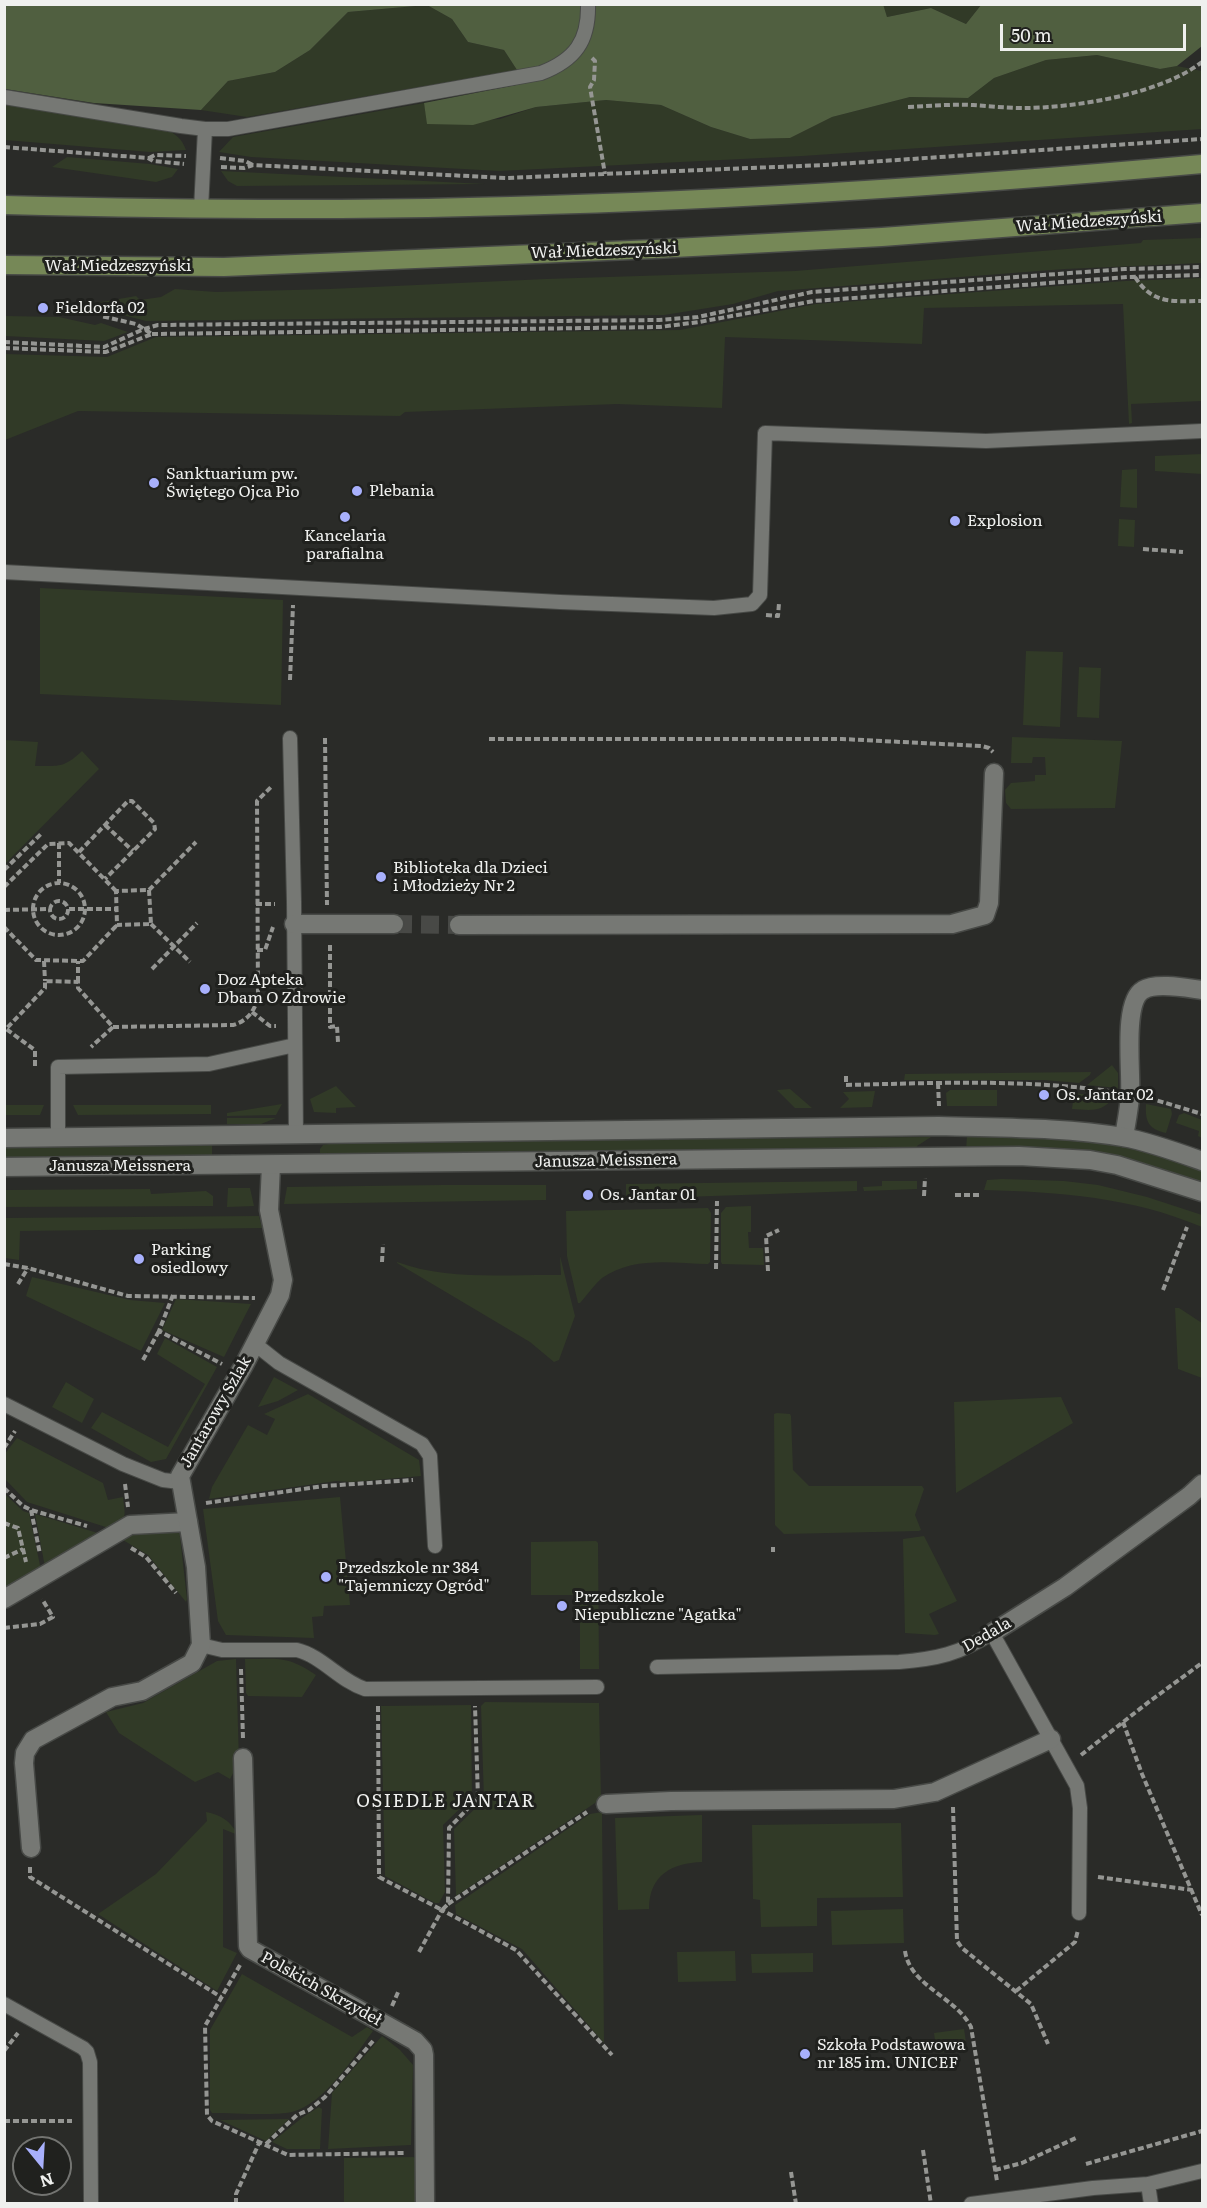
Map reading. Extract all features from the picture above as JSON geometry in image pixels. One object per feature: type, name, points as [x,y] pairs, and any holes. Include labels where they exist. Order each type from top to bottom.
[{"type":"main road","points":[[4,205],[201,209],[448,208],[618,202],[972,182],[1203,164]]},
{"type":"main road","name":"Wał Miedzeszyński","points":[[4,265],[212,267],[666,249],[892,236],[1203,213]]},
{"type":"street","points":[[459,925],[942,924],[972,920],[985,915],[990,903],[994,772]]},
{"type":"street","points":[[294,924],[394,924]]},
{"type":"street","points":[[1124,1137],[1130,1095],[1130,1036],[1133,1003],[1137,995],[1146,988],[1161,986],[1203,990]]},
{"type":"street","name":"Janusza Meissnera","points":[[4,1138],[939,1126],[1033,1128],[1124,1137],[1203,1161]]},
{"type":"street","points":[[271,1165],[296,1136]]},
{"type":"street","name":"Janusza Meissnera","points":[[4,1167],[1019,1156],[1090,1160],[1117,1165],[1203,1192]]},
{"type":"street","name":"Jantarowy Szlak","points":[[201,1646],[196,1567],[180,1482],[181,1472],[255,1344],[283,1286],[269,1210],[271,1165]]},
{"type":"street","name":"Dedala","points":[[992,1633],[1065,1587],[1203,1484]]},
{"type":"street","points":[[4,1599],[130,1525],[188,1522]]},
{"type":"street","points":[[31,1848],[24,1763],[25,1753],[33,1740],[112,1697],[142,1692],[192,1663],[201,1646]]},
{"type":"street","points":[[606,1804],[671,1801],[894,1799],[952,1791],[1051,1739]]},
{"type":"street","name":"Polskich Skrzydeł","points":[[243,1758],[246,1936],[250,1949],[415,2042],[423,2050],[425,2204]]},
{"type":"lane","points":[[4,98],[205,129],[228,129],[541,73],[559,66],[570,58],[581,44],[588,16],[588,4]]},
{"type":"lane","points":[[201,209],[205,129]]},
{"type":"lane","points":[[4,572],[560,602],[714,608],[747,606],[752,604],[759,595],[765,433],[986,441],[1203,430]]},
{"type":"lane","points":[[290,738],[296,1136]]},
{"type":"lane","points":[[58,1137],[58,1066],[208,1064],[295,1045]]},
{"type":"lane","points":[[255,1344],[279,1363],[422,1444],[430,1456],[435,1546]]},
{"type":"lane","points":[[4,1404],[123,1464],[163,1480],[180,1482]]},
{"type":"lane","points":[[992,1633],[1067,1766],[1080,1796],[1079,1913]]},
{"type":"lane","name":"Dedala","points":[[657,1667],[887,1663],[931,1660],[969,1648],[992,1633]]},
{"type":"lane","points":[[201,1646],[306,1652],[354,1686],[365,1689],[597,1687]]},
{"type":"lane","points":[[4,2004],[87,2052],[90,2062],[91,2204]]},
{"type":"lane","points":[[971,2204],[1093,2188],[1148,2184],[1203,2171]]},
{"type":"lane","points":[[1148,2184],[1151,2204]]},
{"type":"path","points":[[595,61],[594,80],[590,87],[605,174]]},
{"type":"path","points":[[908,107],[972,105],[1026,108],[1091,102],[1152,88],[1188,74],[1203,62]]},
{"type":"path","points":[[148,158],[155,155],[244,168],[253,165],[506,178],[824,165],[1203,139]]},
{"type":"path","points":[[4,147],[148,158],[153,161],[245,161],[253,165]]},
{"type":"path","points":[[4,342],[104,346],[158,325],[659,320],[698,316],[812,292],[1125,269],[1203,267]]},
{"type":"path","points":[[4,348],[106,352],[152,334],[660,327],[814,301],[1203,274]]},
{"type":"path","points":[[1135,277],[1143,289],[1152,296],[1165,301],[1203,301]]},
{"type":"path","points":[[101,316],[136,324],[152,334]]},
{"type":"path","points":[[1143,549],[1183,552]]},
{"type":"path","points":[[290,680],[294,586]]},
{"type":"path","points":[[771,615],[778,616],[779,594]]},
{"type":"path","points":[[325,738],[327,915]]},
{"type":"path","points":[[489,739],[842,739],[982,746],[994,753],[994,772]]},
{"type":"path","points":[[91,1066],[91,1048],[113,1027],[233,1025],[242,1022],[252,1012],[258,998],[257,801],[278,780]]},
{"type":"path","points":[[79,852],[128,801],[132,801],[154,824],[155,829],[105,879]]},
{"type":"path","points":[[105,825],[133,851]]},
{"type":"path","points":[[4,870],[42,833]]},
{"type":"path","points":[[116,891],[150,890],[196,842]]},
{"type":"path","points":[[58,843],[59,883]]},
{"type":"path","points":[[4,887],[48,844],[69,843],[116,891],[117,909],[117,925],[83,961],[36,960],[4,927]]},
{"type":"path","points":[[59,883],[72,886],[80,893],[85,904],[80,925],[75,930],[61,936],[53,935],[38,926],[32,909],[39,892],[50,884],[59,883]]},
{"type":"path","points":[[150,890],[151,924],[190,962]]},
{"type":"path","points":[[60,900],[66,903],[69,909],[66,916],[60,919],[53,917],[50,909],[53,902],[60,900]]},
{"type":"path","points":[[256,904],[276,903]]},
{"type":"path","points":[[4,910],[50,909]]},
{"type":"path","points":[[69,909],[117,909]]},
{"type":"path","points":[[152,969],[197,923]]},
{"type":"path","points":[[117,925],[151,924]]},
{"type":"path","points":[[329,935],[330,1027],[337,1026],[338,1042]]},
{"type":"path","points":[[35,1066],[35,1050],[5,1029],[45,988],[44,961]]},
{"type":"path","points":[[78,961],[78,988],[113,1027]]},
{"type":"path","points":[[45,981],[78,982]]},
{"type":"path","points":[[252,1012],[263,1021]]},
{"type":"path","points":[[846,1076],[846,1085],[1017,1083],[1073,1086],[1116,1092]]},
{"type":"path","points":[[938,1083],[939,1117]]},
{"type":"path","points":[[1145,1097],[1159,1099],[1203,1114]]},
{"type":"path","points":[[924,1196],[925,1170]]},
{"type":"path","points":[[955,1195],[981,1195]]},
{"type":"path","points":[[716,1269],[717,1201]]},
{"type":"path","points":[[1163,1290],[1187,1227]]},
{"type":"path","points":[[768,1271],[766,1236],[779,1230]]},
{"type":"path","points":[[382,1262],[383,1244]]},
{"type":"path","points":[[4,1264],[28,1268],[128,1296],[260,1298],[255,1307]]},
{"type":"path","points":[[18,1284],[28,1268]]},
{"type":"path","points":[[143,1360],[159,1331],[173,1295]]},
{"type":"path","points":[[159,1331],[224,1365],[229,1355]]},
{"type":"path","points":[[123,1464],[130,1525]]},
{"type":"path","points":[[184,1501],[206,1503],[324,1486],[432,1479]]},
{"type":"path","points":[[4,1488],[23,1506],[31,1510],[111,1535],[146,1557],[177,1594]]},
{"type":"path","points":[[4,1629],[40,1624],[52,1617],[33,1582],[31,1510]]},
{"type":"path","points":[[4,1523],[18,1528],[28,1574],[18,1581],[33,1582]]},
{"type":"path","points":[[4,1558],[23,1550]]},
{"type":"path","points":[[241,1650],[243,1758]]},
{"type":"path","points":[[1067,1766],[1203,1663]]},
{"type":"path","points":[[448,1904],[449,1828],[478,1798],[473,1687]]},
{"type":"path","points":[[378,1689],[379,1877],[516,1950],[612,2055]]},
{"type":"path","points":[[1123,1722],[1142,1774],[1203,1915]]},
{"type":"path","points":[[952,1791],[957,1941],[962,1948],[1026,1998],[1035,2010],[1048,2044]]},
{"type":"path","points":[[419,1952],[441,1910],[448,1904],[598,1804],[606,1804]]},
{"type":"path","points":[[31,1848],[30,1878],[221,1997]]},
{"type":"path","points":[[1079,1874],[1192,1890]]},
{"type":"path","points":[[1016,1991],[1075,1942],[1079,1913]]},
{"type":"path","points":[[250,1949],[205,2026],[207,2115],[212,2121],[288,2155],[426,2153]]},
{"type":"path","points":[[905,1951],[914,1972],[965,2016],[971,2027],[994,2162]]},
{"type":"path","points":[[266,2144],[297,2115],[309,2110],[325,2097],[366,2051],[384,2024]]},
{"type":"path","points":[[4,2121],[91,2121]]},
{"type":"path","points":[[1086,2164],[1203,2131]]},
{"type":"path","points":[[995,2170],[1022,2163],[1078,2138]]},
{"type":"path","points":[[236,2204],[236,2194],[260,2141]]},
{"type":"path","points":[[923,2150],[931,2204]]},
{"type":"path","points":[[790,2172],[796,2204]]},
{"type":"green space","points":[[883,4],[887,17],[931,8],[966,24],[981,5],[1202,4],[1202,46],[1177,66],[1160,69],[1097,55],[1046,60],[994,78],[968,98],[910,97],[832,117],[790,138],[750,139],[711,127],[661,105],[606,100],[536,107],[473,125],[427,124],[424,103],[516,85],[517,70],[504,50],[468,42],[452,19],[427,5],[348,12],[310,50],[275,72],[228,81],[201,110],[94,103],[5,89],[4,5]]},
{"type":"green space","points":[[981,4],[966,24],[931,8],[887,17],[883,5]]},
{"type":"green space","points":[[427,5],[452,19],[468,42],[504,50],[517,70],[247,117],[201,110],[228,81],[275,72],[310,50],[348,12]]},
{"type":"green space","points":[[1097,55],[1160,69],[1177,66],[1202,71],[1202,129],[802,156],[499,171],[251,157],[219,152],[233,137],[424,103],[428,124],[500,119],[536,107],[606,100],[661,105],[711,127],[750,139],[790,138],[832,117],[910,97],[968,98],[994,78],[1046,60]]},
{"type":"green space","points":[[5,105],[166,129],[179,138],[186,150],[150,152],[5,140]]},
{"type":"green space","points":[[67,157],[150,164],[178,169],[172,177],[156,182],[52,167]]},
{"type":"green space","points":[[221,171],[485,184],[237,186],[228,181]]},
{"type":"green space","points":[[1202,238],[1202,263],[1065,269],[778,291],[733,304],[664,315],[146,321],[84,305],[136,296],[140,300],[161,297],[175,289],[216,292],[330,289],[795,271],[1141,243],[1143,240]]},
{"type":"green space","points":[[1202,278],[1202,401],[1131,404],[1132,423],[1129,424],[1123,304],[924,308],[922,344],[725,337],[722,408],[617,404],[405,412],[400,416],[78,411],[5,440],[5,354],[107,357],[156,337],[680,330],[816,304],[1125,281]]},
{"type":"green space","points":[[5,316],[59,317],[95,325],[101,323],[128,332],[104,341],[5,336]]},
{"type":"green space","points":[[1202,454],[1202,474],[1155,471],[1155,456]]},
{"type":"green space","points":[[1137,469],[1137,508],[1120,507],[1122,470]]},
{"type":"green space","points":[[1119,519],[1135,520],[1134,547],[1118,546]]},
{"type":"green space","points":[[40,588],[283,600],[281,705],[40,694]]},
{"type":"green space","points":[[1026,651],[1063,652],[1060,727],[1023,725]]},
{"type":"green space","points":[[1079,667],[1101,668],[1099,718],[1077,717]]},
{"type":"green space","points":[[1012,737],[1122,741],[1115,808],[1011,809],[1006,803],[1005,790],[1011,783],[1035,781],[1035,775],[1046,775],[1045,757],[1033,757],[1032,763],[1011,763]]},
{"type":"green space","points":[[5,740],[38,742],[35,766],[61,765],[82,751],[99,769],[5,864]]},
{"type":"green space","points":[[1112,1065],[1118,1073],[1118,1088],[1087,1085]]},
{"type":"green space","points":[[1091,1072],[1079,1083],[1044,1080],[904,1080],[905,1074]]},
{"type":"green space","points":[[336,1086],[356,1107],[336,1108],[336,1113],[314,1112],[310,1099]]},
{"type":"green space","points":[[790,1089],[812,1108],[795,1108],[777,1090]]},
{"type":"green space","points":[[950,1090],[997,1090],[997,1106],[947,1106],[946,1093]]},
{"type":"green space","points":[[875,1091],[872,1107],[840,1108],[849,1099],[843,1092]]},
{"type":"green space","points":[[1074,1093],[1113,1098],[1100,1108],[1072,1109]]},
{"type":"green space","points":[[282,1104],[276,1115],[227,1116],[227,1113]]},
{"type":"green space","points":[[1146,1104],[1171,1109],[1172,1114],[1166,1133],[1151,1127],[1147,1120]]},
{"type":"green space","points":[[5,1105],[44,1105],[40,1115],[5,1115]]},
{"type":"green space","points":[[73,1105],[211,1105],[211,1114],[78,1115]]},
{"type":"green space","points":[[1184,1113],[1202,1120],[1202,1138],[1198,1136],[1199,1131],[1176,1123],[1179,1115]]},
{"type":"green space","points":[[227,1118],[276,1118],[261,1124],[227,1124]]},
{"type":"green space","points":[[967,1136],[1067,1138],[1126,1146],[1202,1169],[1202,1183],[1125,1159],[966,1150]]},
{"type":"green space","points":[[931,1137],[917,1146],[916,1150],[326,1155],[320,1153],[323,1145],[341,1142]]},
{"type":"green space","points":[[212,1143],[212,1158],[5,1159],[4,1146]]},
{"type":"green space","points":[[987,1180],[1064,1181],[1098,1185],[1147,1197],[1202,1215],[1202,1227],[1149,1209],[1095,1198],[1040,1192],[984,1190]]},
{"type":"green space","points":[[857,1181],[857,1191],[626,1199],[626,1184]]},
{"type":"green space","points":[[882,1181],[917,1181],[917,1189],[864,1191],[863,1187],[882,1186]]},
{"type":"green space","points":[[546,1185],[546,1200],[284,1204],[287,1187]]},
{"type":"green space","points":[[228,1188],[250,1188],[254,1206],[227,1207]]},
{"type":"green space","points":[[150,1189],[151,1194],[206,1191],[213,1196],[213,1206],[5,1207],[5,1190]]},
{"type":"green space","points":[[751,1206],[749,1248],[763,1248],[764,1265],[722,1264],[721,1213],[726,1207]]},
{"type":"green space","points":[[708,1208],[711,1213],[710,1262],[708,1264],[653,1262],[627,1266],[602,1278],[578,1303],[567,1256],[566,1211]]},
{"type":"green space","points":[[259,1216],[262,1228],[20,1231],[19,1260],[5,1258],[5,1218]]},
{"type":"green space","points":[[560,1256],[575,1316],[559,1360],[554,1362],[530,1342],[397,1263],[457,1274],[561,1275]]},
{"type":"green space","points":[[32,1277],[130,1300],[165,1303],[141,1351],[26,1296]]},
{"type":"green space","points":[[176,1299],[251,1304],[224,1357],[162,1330]]},
{"type":"green space","points":[[1175,1308],[1179,1308],[1202,1323],[1202,1378],[1178,1369]]},
{"type":"green space","points":[[165,1338],[217,1367],[166,1459],[151,1462],[91,1428],[102,1412],[168,1447],[205,1384],[157,1354]]},
{"type":"green space","points":[[274,1377],[298,1390],[278,1401],[258,1407]]},
{"type":"green space","points":[[66,1382],[94,1399],[82,1423],[52,1407]]},
{"type":"green space","points":[[308,1394],[419,1460],[421,1476],[352,1482],[336,1481],[209,1499],[212,1487],[248,1425],[267,1435],[275,1419],[264,1414]]},
{"type":"green space","points":[[1061,1397],[1073,1423],[956,1493],[954,1402]]},
{"type":"green space","points":[[774,1414],[791,1416],[793,1470],[809,1486],[922,1486],[924,1489],[915,1515],[921,1530],[784,1534],[775,1525]]},
{"type":"green space","points":[[17,1438],[103,1483],[108,1500],[123,1497],[125,1513],[121,1522],[112,1529],[27,1502],[5,1479],[4,1455]]},
{"type":"green space","points":[[4,1493],[23,1511],[29,1513],[41,1570],[4,1592]]},
{"type":"green space","points":[[340,1497],[350,1605],[324,1606],[323,1616],[312,1617],[314,1638],[226,1635],[218,1621],[203,1509]]},
{"type":"green space","points":[[35,1514],[101,1534],[45,1567]]},
{"type":"green space","points":[[179,1528],[186,1602],[148,1555],[118,1537],[129,1531]]},
{"type":"green space","points":[[924,1536],[957,1601],[929,1614],[939,1634],[935,1635],[905,1633],[903,1539]]},
{"type":"green space","points":[[596,1541],[598,1543],[599,1669],[580,1669],[580,1595],[531,1595],[531,1542]]},
{"type":"green space","points":[[236,1659],[239,1762],[230,1779],[218,1772],[195,1782],[119,1733],[106,1712],[143,1703],[217,1661]]},
{"type":"green space","points":[[245,1659],[289,1661],[316,1675],[302,1697],[248,1696]]},
{"type":"green space","points":[[485,1702],[599,1703],[601,1799],[456,1896],[454,1829],[484,1800],[481,1706]]},
{"type":"green space","points":[[471,1705],[472,1797],[443,1825],[445,1892],[439,1903],[435,1903],[385,1876],[381,1706]]},
{"type":"green space","points":[[206,1812],[225,1819],[238,1835],[223,1829],[223,1947],[237,1953],[217,1991],[98,1914],[156,1874],[207,1821]]},
{"type":"green space","points":[[602,1812],[604,2043],[522,1949],[456,1914],[455,1905],[590,1814]]},
{"type":"green space","points":[[702,1815],[702,1862],[681,1865],[664,1873],[653,1887],[649,1909],[618,1910],[615,1818]]},
{"type":"green space","points":[[901,1823],[903,1897],[817,1898],[817,1926],[761,1927],[760,1900],[753,1899],[752,1825]]},
{"type":"green space","points":[[903,1909],[904,1943],[832,1945],[831,1911]]},
{"type":"green space","points":[[735,1951],[736,1981],[678,1982],[677,1952]]},
{"type":"green space","points":[[813,1953],[813,1972],[752,1973],[751,1954]]},
{"type":"green space","points":[[242,1974],[352,2037],[367,2027],[373,2031],[327,2090],[304,2107],[292,2112],[212,2113],[210,2110],[210,2030]]},
{"type":"green space","points":[[964,2029],[967,2049],[937,2053],[934,2033]]},
{"type":"green space","points":[[382,2036],[400,2050],[413,2065],[411,2145],[328,2149],[332,2093]]},
{"type":"green space","points":[[319,2107],[322,2109],[320,2149],[287,2149],[272,2142],[303,2117]]},
{"type":"green space","points":[[289,2119],[266,2141],[220,2120]]},
{"type":"green space","points":[[344,2158],[416,2158],[417,2203],[344,2203]]},
{"type":"tunnel","points":[[394,924],[459,925]]},
{"type":"place","name":"Fieldorfa 02","points":[[43,308]]},
{"type":"place","name":"Sanktuarium pw. Świętego Ojca Pio","points":[[154,483]]},
{"type":"place","name":"Plebania","points":[[357,491]]},
{"type":"place","name":"Kancelaria parafialna","points":[[345,517]]},
{"type":"place","name":"Explosion","points":[[955,521]]},
{"type":"place","name":"Biblioteka dla Dzieci i Młodzieży Nr 2","points":[[381,877]]},
{"type":"place","name":"Doz Apteka Dbam O Zdrowie","points":[[205,989]]},
{"type":"place","name":"Os. Jantar 02","points":[[1044,1095]]},
{"type":"place","name":"Os. Jantar 01","points":[[588,1195]]},
{"type":"place","name":"Parking osiedlowy","points":[[139,1259]]},
{"type":"place","name":"Przedszkole nr 384 \"Tajemniczy Ogród\"","points":[[326,1577]]},
{"type":"place","name":"Przedszkole Niepubliczne \"Agatka\"","points":[[562,1606]]},
{"type":"place","name":"Szkoła Podstawowa nr 185 im. UNICEF","points":[[805,2054]]},
{"type":"district","name":"OSIEDLE JANTAR","points":[[446,1802]]}]
